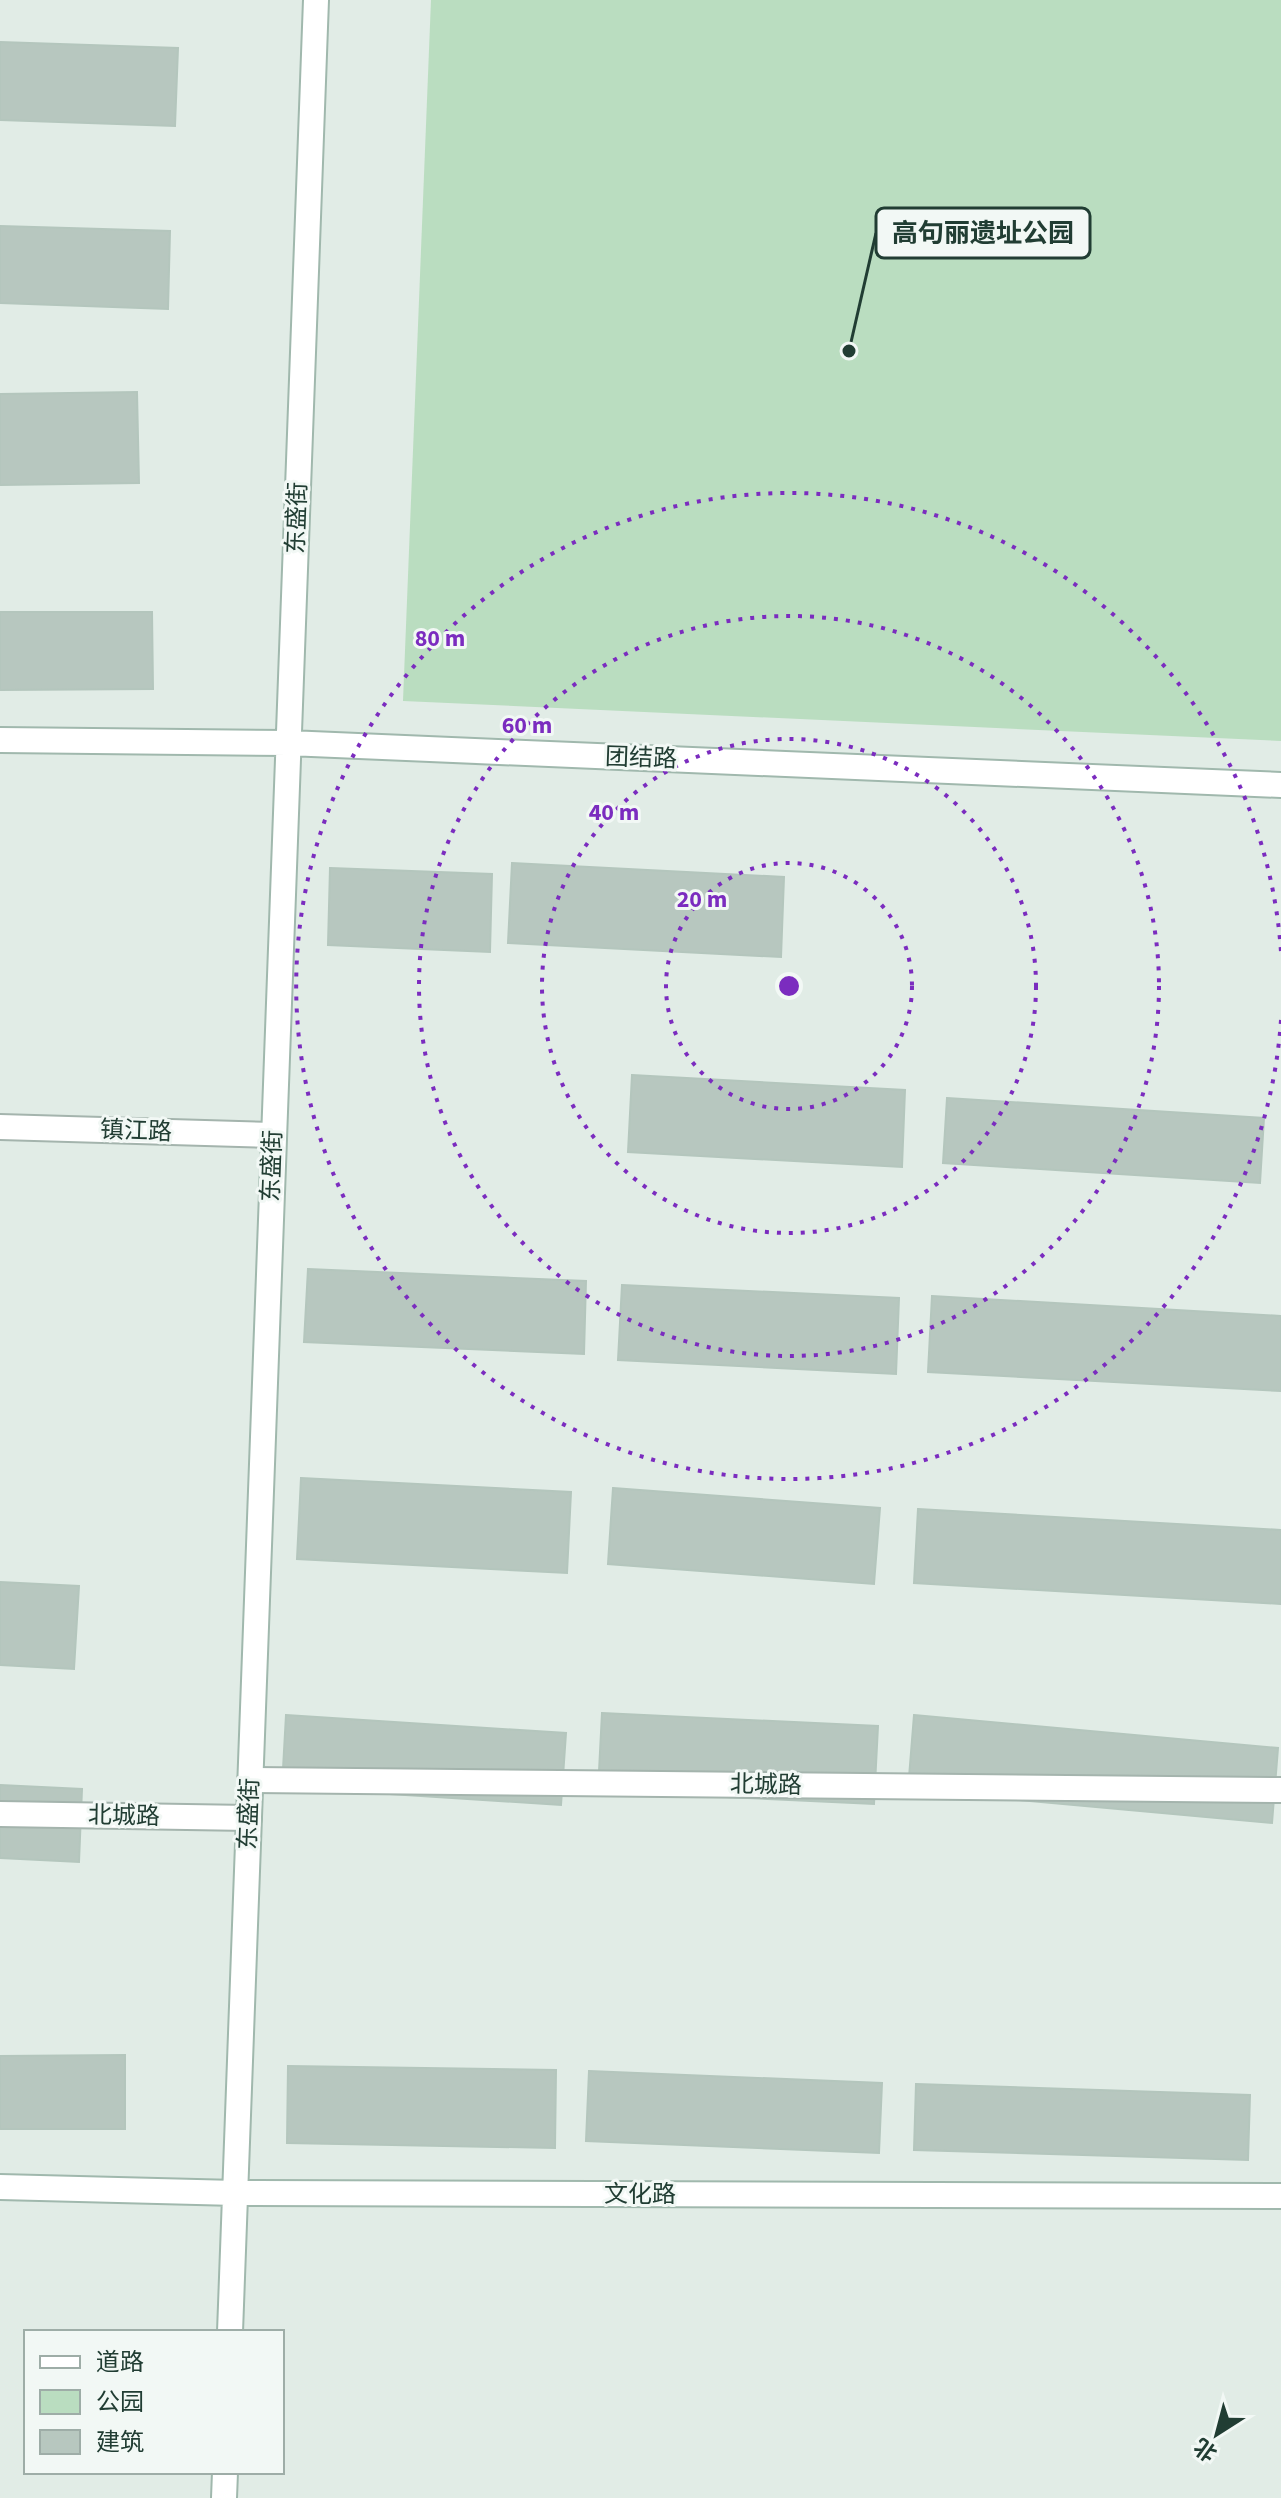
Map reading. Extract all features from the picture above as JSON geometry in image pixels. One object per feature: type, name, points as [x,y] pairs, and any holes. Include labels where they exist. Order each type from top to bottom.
[{"type":"street","name":"东盛街","points":[[230,2330],[316,0]]},
{"type":"street","name":"团结路","points":[[0,740],[288,743],[1281,785]]},
{"type":"street","name":"镇江路","points":[[0,1127],[273,1135]]},
{"type":"street","name":"北城路","points":[[250,1780],[1281,1790]]},
{"type":"street","name":"北城路","points":[[0,1814],[249,1818]]},
{"type":"street","name":"文化路","points":[[0,2187],[236,2193],[1281,2196]]},
{"type":"street","points":[[224,2498],[225,2474]]},
{"type":"green space","points":[[431,0],[1281,0],[1281,741],[403,701]]},
{"type":"building","points":[[0,42],[178,48],[175,126],[0,120]]},
{"type":"building","points":[[0,226],[170,231],[168,309],[0,303]]},
{"type":"building","points":[[137,392],[139,483],[0,485],[0,394]]},
{"type":"building","points":[[0,612],[152,612],[153,689],[0,690]]},
{"type":"building","points":[[512,863],[784,877],[781,957],[508,943]]},
{"type":"building","points":[[330,868],[492,874],[490,952],[328,945]]},
{"type":"building","points":[[632,1075],[905,1090],[902,1167],[628,1152]]},
{"type":"building","points":[[947,1098],[1264,1118],[1260,1183],[943,1163]]},
{"type":"building","points":[[308,1269],[586,1281],[584,1354],[304,1342]]},
{"type":"building","points":[[622,1285],[899,1298],[896,1374],[618,1360]]},
{"type":"building","points":[[932,1296],[1281,1316],[1281,1391],[928,1372]]},
{"type":"building","points":[[301,1478],[571,1492],[567,1573],[297,1559]]},
{"type":"building","points":[[613,1488],[880,1508],[874,1584],[608,1564]]},
{"type":"building","points":[[918,1509],[1281,1530],[1281,1604],[914,1583]]},
{"type":"building","points":[[0,1582],[79,1586],[74,1669],[0,1665]]},
{"type":"building","points":[[602,1713],[878,1726],[874,1804],[598,1791]]},
{"type":"building","points":[[286,1715],[566,1733],[561,1805],[282,1787]]},
{"type":"building","points":[[914,1715],[1278,1748],[1272,1823],[908,1790]]},
{"type":"building","points":[[0,1785],[82,1789],[79,1862],[0,1858]]},
{"type":"building","points":[[125,2055],[125,2129],[0,2129],[0,2056]]},
{"type":"building","points":[[288,2066],[556,2070],[555,2148],[287,2143]]},
{"type":"building","points":[[589,2071],[882,2083],[879,2153],[586,2141]]},
{"type":"building","points":[[916,2084],[1250,2095],[1248,2160],[914,2150]]},
{"type":"place","name":"高句丽遗址公园","points":[[849,351]]}]
